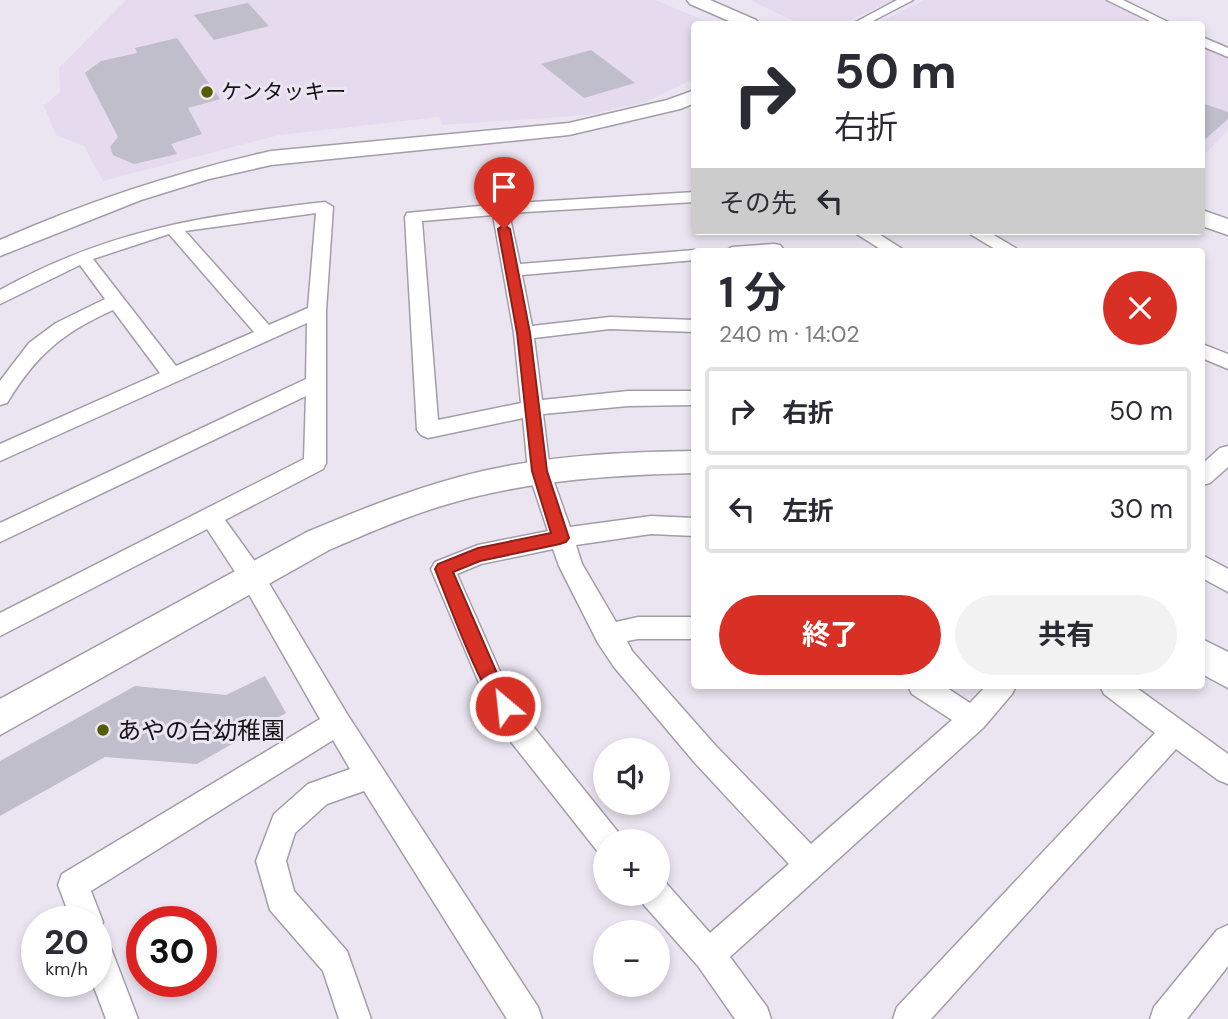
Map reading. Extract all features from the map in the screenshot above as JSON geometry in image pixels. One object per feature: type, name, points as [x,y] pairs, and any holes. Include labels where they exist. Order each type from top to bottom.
[{"type":"street","points":[[696,0],[754,21]]},
{"type":"street","points":[[723,0],[755,21]]},
{"type":"street","points":[[864,21],[906,0]]},
{"type":"street","points":[[1113,0],[1159,21]]},
{"type":"street","points":[[1205,42],[1228,53]]},
{"type":"street","points":[[0,249],[119,200],[242,164],[271,158],[569,129],[673,105],[691,98]]},
{"type":"street","points":[[691,197],[413,217],[428,430],[481,416],[534,408],[657,397],[691,398]]},
{"type":"street","points":[[0,298],[52,269],[173,228],[325,207],[317,311],[315,463],[0,625]]},
{"type":"street","points":[[500,209],[524,333],[539,471],[560,538],[584,594],[623,659],[705,754],[808,864]]},
{"type":"street","points":[[1205,218],[1228,228]]},
{"type":"street","points":[[173,228],[266,334]]},
{"type":"street","points":[[1205,231],[1228,240]]},
{"type":"street","points":[[754,235],[774,248]]},
{"type":"street","points":[[868,235],[891,248]]},
{"type":"street","points":[[981,235],[1006,248]]},
{"type":"street","points":[[513,270],[691,255]]},
{"type":"street","points":[[83,257],[172,375]]},
{"type":"street","points":[[0,398],[33,348],[72,321],[118,300]]},
{"type":"street","points":[[2,444],[172,375],[317,311]]},
{"type":"street","points":[[524,333],[610,323],[691,326]]},
{"type":"street","points":[[1205,351],[1228,362]]},
{"type":"street","points":[[0,533],[317,382]]},
{"type":"street","points":[[1205,474],[1228,454]]},
{"type":"street","points":[[0,718],[318,541],[370,519],[454,490],[539,471],[691,462]]},
{"type":"street","points":[[211,516],[252,577],[337,723],[526,1019]]},
{"type":"street","points":[[598,829],[518,729],[492,682],[443,569],[478,555],[560,538],[650,525],[691,527]]},
{"type":"street","points":[[1205,567],[1228,582]]},
{"type":"street","points":[[607,635],[638,628],[691,628]]},
{"type":"street","points":[[1205,656],[1228,672]]},
{"type":"street","points":[[926,689],[972,719]]},
{"type":"street","points":[[709,955],[972,719],[1000,689]]},
{"type":"street","points":[[1117,689],[1228,771]]},
{"type":"street","points":[[80,906],[73,885],[337,723]]},
{"type":"street","points":[[909,1019],[1175,730]]},
{"type":"street","points":[[355,1019],[336,962],[281,899],[271,860],[284,824],[318,794],[370,775]]},
{"type":"street","points":[[666,906],[709,955],[755,1019]]},
{"type":"street","points":[[1166,1019],[1228,941]]},
{"type":"street","points":[[112,992],[122,1019]]},
{"type":"shaded area","points":[[126,0],[655,0],[706,21],[691,21],[691,80],[646,102],[588,115],[442,125],[439,117],[279,135],[103,181],[84,146],[56,135],[44,106],[60,92],[59,68]]},
{"type":"shaded area","points":[[750,0],[894,0],[848,21],[794,21]]},
{"type":"shaded area","points":[[924,0],[1106,0],[1152,21],[882,21]]},
{"type":"shaded area","points":[[1205,46],[1228,57],[1228,129],[1205,154]]},
{"type":"building","points":[[248,3],[269,26],[214,40],[194,15]]},
{"type":"building","points":[[177,38],[220,99],[188,108],[202,134],[171,144],[177,154],[134,164],[113,155],[110,147],[118,137],[85,73],[101,61],[137,53],[135,48]]},
{"type":"building","points":[[591,50],[635,83],[584,98],[541,64]]},
{"type":"building","points":[[1205,104],[1228,112],[1228,119],[1205,139]]},
{"type":"building","points":[[265,676],[286,713],[197,764],[105,757],[0,816],[0,761],[135,686],[226,695]]},
{"type":"place","name":"ケンタッキー","points":[[207,92]]},
{"type":"place","name":"あやの台幼稚園","points":[[103,730]]},
{"type":"route","points":[[504,229],[524,333],[539,471],[551,502],[560,538],[478,555],[443,569],[505,706]]}]
